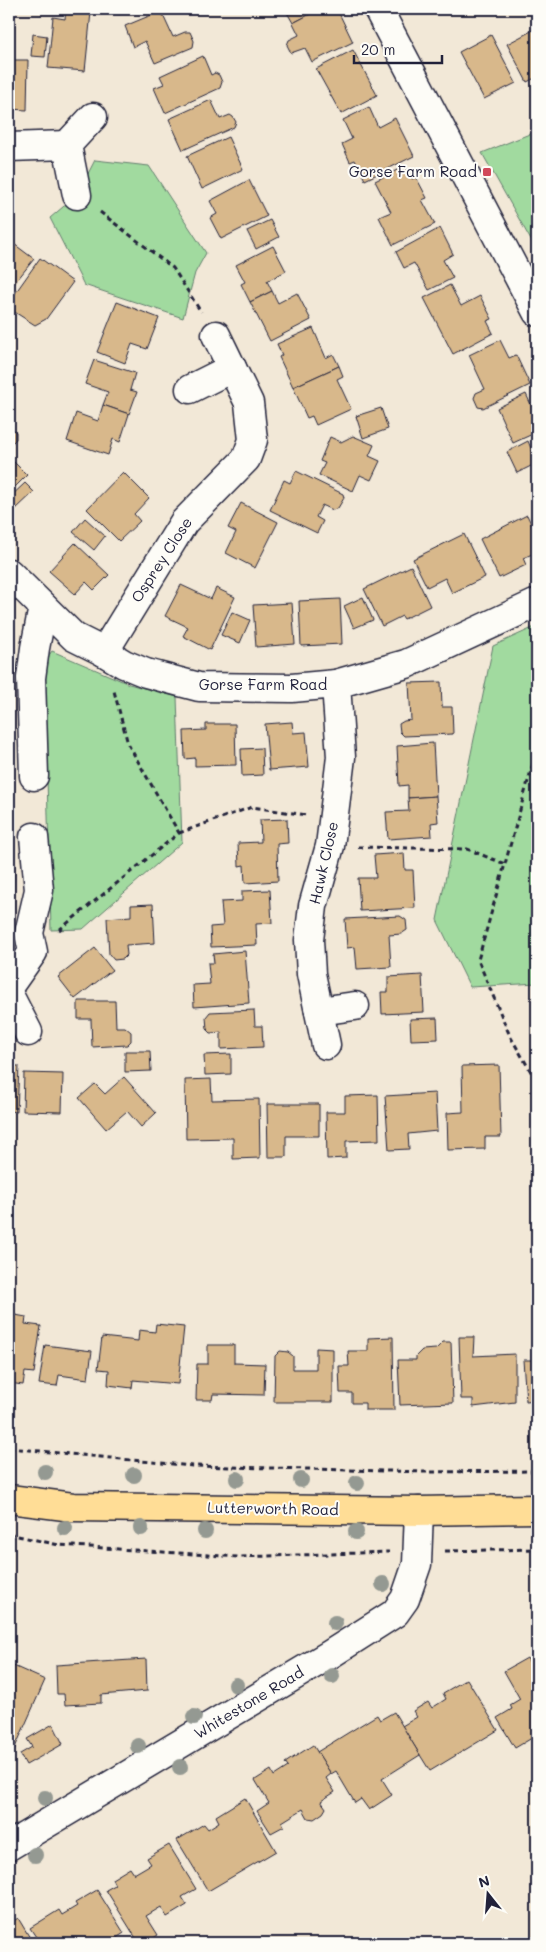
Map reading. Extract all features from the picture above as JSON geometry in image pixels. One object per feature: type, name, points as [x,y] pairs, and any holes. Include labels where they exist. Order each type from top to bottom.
[{"type":"main road","name":"Lutterworth Road","points":[[9,1499],[73,1507],[418,1510],[537,1508]]},
{"type":"street","points":[[378,9],[529,276],[537,312]]},
{"type":"street","points":[[9,147],[66,145],[93,117]]},
{"type":"street","points":[[66,145],[77,195]]},
{"type":"street","name":"Osprey Close","points":[[104,652],[184,522],[246,459],[253,440],[249,403],[216,335]]},
{"type":"street","points":[[190,389],[232,368]]},
{"type":"street","name":"Gorse Farm Road","points":[[9,573],[74,637],[124,664],[146,673],[199,687],[292,688],[336,684],[406,664],[537,603]]},
{"type":"street","points":[[34,776],[31,678],[43,607]]},
{"type":"street","name":"Hawk Close","points":[[326,1045],[311,974],[309,940],[313,906],[330,846],[341,757],[336,684]]},
{"type":"street","points":[[9,986],[33,952],[29,933],[39,890],[34,838]]},
{"type":"street","points":[[9,995],[28,1032]]},
{"type":"street","points":[[319,1011],[355,1006]]},
{"type":"street","name":"Whitestone Road","points":[[9,1846],[320,1660],[396,1612],[405,1598],[417,1564],[418,1510]]},
{"type":"path","points":[[77,195],[173,268],[216,335]]},
{"type":"path","points":[[104,652],[128,744],[179,833]]},
{"type":"path","points":[[537,749],[478,960],[510,1036],[537,1082]]},
{"type":"path","points":[[33,952],[179,833],[252,807],[334,819]]},
{"type":"path","points":[[330,846],[468,848],[506,864]]},
{"type":"path","points":[[9,1448],[193,1466],[425,1472],[537,1471]]},
{"type":"path","points":[[9,1534],[59,1545],[238,1557],[537,1549]]},
{"type":"green space","points":[[537,131],[537,251],[482,153]]},
{"type":"green space","points":[[95,160],[149,166],[206,253],[195,273],[183,318],[84,285],[50,218],[77,195]]},
{"type":"green space","points":[[537,626],[537,983],[470,987],[437,920],[493,646]]},
{"type":"green space","points":[[52,651],[129,684],[177,697],[182,842],[83,929],[51,930],[44,662]]},
{"type":"building","points":[[66,9],[91,12],[85,71],[48,68],[53,17],[65,19]]},
{"type":"building","points":[[96,9],[120,9],[120,14],[96,11]]},
{"type":"building","points":[[285,9],[320,9],[293,23]]},
{"type":"building","points":[[320,9],[337,9],[353,42],[312,62],[305,48],[291,53],[287,45],[289,40],[299,35],[293,23]]},
{"type":"building","points":[[161,11],[173,37],[190,32],[194,41],[193,47],[155,63],[145,41],[133,47],[125,26]]},
{"type":"building","points":[[537,28],[537,77],[527,82],[507,44]]},
{"type":"building","points":[[33,34],[47,36],[45,57],[31,56]]},
{"type":"building","points":[[491,35],[516,83],[484,99],[459,52]]},
{"type":"building","points":[[353,50],[377,95],[341,114],[316,69]]},
{"type":"building","points":[[203,56],[211,75],[215,73],[219,75],[222,82],[220,88],[165,113],[154,88],[164,84],[160,76]]},
{"type":"building","points":[[9,60],[28,60],[27,110],[9,109]]},
{"type":"building","points":[[211,100],[220,119],[230,115],[233,117],[236,122],[234,127],[183,150],[169,119]]},
{"type":"building","points":[[369,107],[378,127],[395,118],[414,156],[365,180],[355,160],[350,162],[342,144],[352,139],[343,120]]},
{"type":"building","points":[[228,137],[243,169],[202,189],[187,156]]},
{"type":"building","points":[[405,166],[412,179],[416,177],[427,198],[422,200],[435,224],[393,245],[379,217],[391,212],[375,181]]},
{"type":"building","points":[[249,180],[267,216],[221,239],[210,218],[217,214],[210,201]]},
{"type":"building","points":[[270,220],[279,237],[256,249],[247,231]]},
{"type":"building","points":[[440,228],[453,254],[443,260],[453,278],[429,290],[414,263],[404,268],[396,252]]},
{"type":"building","points":[[14,244],[34,259],[9,290],[9,251]]},
{"type":"building","points":[[273,246],[286,271],[267,281],[272,291],[250,302],[241,284],[245,282],[236,265]]},
{"type":"building","points":[[40,258],[73,282],[46,319],[35,325],[13,311],[11,299]]},
{"type":"building","points":[[450,285],[461,306],[480,296],[492,319],[487,321],[493,333],[453,354],[424,298]]},
{"type":"building","points":[[272,291],[278,303],[297,293],[311,320],[270,341],[250,302]]},
{"type":"building","points":[[117,302],[159,318],[147,349],[132,344],[125,363],[97,352]]},
{"type":"building","points":[[313,328],[326,358],[333,354],[339,366],[293,387],[279,357],[282,355],[277,344]]},
{"type":"building","points":[[500,340],[509,358],[516,355],[530,385],[483,408],[478,407],[474,398],[476,393],[485,389],[469,355]]},
{"type":"building","points":[[94,360],[135,373],[130,390],[137,392],[129,414],[103,405],[108,392],[85,384]]},
{"type":"building","points":[[339,366],[343,376],[337,379],[351,409],[316,425],[312,416],[307,418],[293,387]]},
{"type":"building","points":[[526,394],[533,409],[537,407],[537,432],[513,443],[497,408]]},
{"type":"building","points":[[103,405],[129,414],[120,442],[113,439],[108,455],[67,441],[76,413],[98,421]]},
{"type":"building","points":[[381,408],[388,429],[363,438],[356,416]]},
{"type":"building","points":[[9,427],[16,432],[16,439],[9,446]]},
{"type":"building","points":[[353,436],[374,445],[369,456],[380,461],[371,480],[360,475],[353,491],[319,475],[325,463],[320,461],[330,437],[341,442]]},
{"type":"building","points":[[528,441],[537,463],[517,473],[507,452]]},
{"type":"building","points":[[9,457],[27,475],[9,493]]},
{"type":"building","points":[[296,471],[343,494],[344,498],[338,508],[333,510],[322,505],[316,517],[323,521],[317,533],[270,510],[284,480],[290,483]]},
{"type":"building","points":[[123,472],[149,498],[134,514],[140,521],[119,541],[87,509]]},
{"type":"building","points":[[25,483],[34,492],[16,509],[9,502],[9,498]]},
{"type":"building","points":[[537,493],[537,512],[532,502]]},
{"type":"building","points":[[241,503],[278,522],[255,568],[226,553],[236,532],[228,528]]},
{"type":"building","points":[[527,515],[537,536],[537,552],[523,558],[526,565],[499,578],[480,539]]},
{"type":"building","points":[[85,518],[105,536],[94,550],[73,532]]},
{"type":"building","points":[[464,534],[485,577],[452,593],[445,578],[427,587],[413,559]]},
{"type":"building","points":[[75,543],[109,575],[94,590],[86,582],[75,594],[49,571]]},
{"type":"building","points":[[411,566],[430,606],[404,619],[402,616],[382,626],[364,589]]},
{"type":"building","points":[[181,585],[211,599],[216,588],[235,597],[210,650],[183,636],[188,627],[165,616]]},
{"type":"building","points":[[363,597],[373,620],[354,628],[344,606]]},
{"type":"building","points":[[340,599],[342,644],[301,646],[299,601]]},
{"type":"building","points":[[292,603],[295,644],[256,647],[253,605]]},
{"type":"building","points":[[232,612],[250,620],[240,643],[221,635]]},
{"type":"building","points":[[441,682],[442,707],[452,707],[453,734],[404,736],[400,732],[399,724],[411,720],[409,683]]},
{"type":"building","points":[[292,722],[293,733],[306,732],[309,767],[269,770],[265,724]]},
{"type":"building","points":[[206,724],[235,724],[236,765],[195,766],[195,758],[185,759],[184,731],[206,730]]},
{"type":"building","points":[[433,743],[436,796],[408,798],[408,785],[399,786],[397,746]]},
{"type":"building","points":[[262,748],[263,775],[242,776],[241,749]]},
{"type":"building","points":[[436,796],[438,822],[431,823],[432,836],[388,839],[386,812],[409,811],[408,798]]},
{"type":"building","points":[[287,819],[288,843],[277,844],[278,881],[245,883],[244,865],[239,866],[238,843],[261,842],[260,820]]},
{"type":"building","points":[[404,853],[405,870],[413,870],[415,908],[360,911],[358,878],[376,878],[374,855]]},
{"type":"building","points":[[9,864],[14,864],[13,908],[9,908]]},
{"type":"building","points":[[270,890],[272,923],[256,924],[257,945],[211,947],[210,927],[223,926],[221,902],[242,901],[242,891]]},
{"type":"building","points":[[153,904],[155,943],[126,945],[127,955],[123,959],[114,960],[109,954],[107,918],[131,916],[131,905]]},
{"type":"building","points":[[400,916],[406,920],[407,930],[401,934],[389,935],[391,967],[357,969],[355,947],[347,948],[345,919]]},
{"type":"building","points":[[95,948],[112,970],[75,999],[58,977]]},
{"type":"building","points":[[245,951],[249,1003],[194,1007],[193,985],[210,984],[208,963],[214,963],[213,954]]},
{"type":"building","points":[[422,975],[424,1012],[382,1014],[381,992],[388,992],[388,977]]},
{"type":"building","points":[[78,1001],[115,1001],[116,1027],[125,1027],[131,1032],[131,1041],[127,1045],[92,1047],[91,1019],[78,1019]]},
{"type":"building","points":[[254,1010],[255,1026],[262,1026],[263,1047],[221,1049],[221,1032],[211,1033],[207,1029],[206,1017],[210,1012]]},
{"type":"building","points":[[437,1018],[438,1039],[411,1040],[410,1019]]},
{"type":"building","points":[[125,1051],[150,1051],[151,1071],[125,1072]]},
{"type":"building","points":[[231,1054],[231,1074],[205,1075],[204,1055]]},
{"type":"building","points":[[499,1065],[501,1137],[485,1137],[485,1149],[448,1150],[447,1113],[463,1112],[462,1066]]},
{"type":"building","points":[[9,1066],[19,1066],[17,1112],[9,1111]]},
{"type":"building","points":[[24,1073],[63,1074],[62,1112],[23,1111]]},
{"type":"building","points":[[124,1077],[156,1113],[141,1127],[127,1111],[106,1129],[79,1098],[95,1084],[105,1094]]},
{"type":"building","points":[[211,1079],[212,1100],[259,1099],[260,1158],[233,1159],[233,1138],[186,1139],[185,1080]]},
{"type":"building","points":[[435,1093],[437,1131],[408,1134],[409,1149],[389,1150],[385,1096]]},
{"type":"building","points":[[378,1095],[379,1140],[346,1141],[346,1158],[327,1159],[326,1112],[345,1112],[345,1096]]},
{"type":"building","points":[[267,1104],[319,1104],[319,1136],[286,1136],[286,1157],[268,1157]]},
{"type":"building","points":[[10,1314],[26,1317],[25,1324],[41,1326],[34,1373],[25,1372],[23,1385],[9,1383]]},
{"type":"building","points":[[156,1324],[184,1327],[178,1384],[133,1380],[132,1388],[108,1385],[109,1370],[98,1369],[102,1337],[138,1341],[139,1330],[155,1332]]},
{"type":"building","points":[[393,1337],[394,1410],[365,1410],[365,1403],[352,1403],[352,1393],[340,1393],[339,1366],[349,1366],[348,1351],[368,1351],[368,1338]]},
{"type":"building","points":[[459,1337],[474,1337],[473,1356],[515,1354],[515,1402],[473,1407],[473,1399],[461,1399]]},
{"type":"building","points":[[443,1342],[451,1342],[453,1403],[400,1405],[398,1360],[416,1360],[416,1356],[422,1350],[436,1349]]},
{"type":"building","points":[[45,1345],[92,1351],[88,1379],[59,1375],[57,1386],[39,1384]]},
{"type":"building","points":[[208,1345],[234,1345],[234,1363],[265,1364],[264,1395],[213,1394],[212,1400],[196,1400],[197,1364],[208,1364]]},
{"type":"building","points":[[316,1348],[333,1349],[333,1402],[274,1402],[275,1356],[280,1351],[288,1352],[293,1356],[293,1369],[316,1369]]},
{"type":"building","points":[[523,1360],[537,1360],[537,1400],[526,1401]]},
{"type":"building","points":[[527,1658],[537,1675],[537,1735],[515,1748],[497,1718],[512,1709],[510,1705],[520,1699],[504,1671]]},
{"type":"building","points":[[146,1659],[147,1691],[101,1695],[101,1703],[65,1705],[64,1694],[57,1694],[56,1665]]},
{"type":"building","points":[[9,1664],[45,1680],[14,1750],[9,1747]]},
{"type":"building","points":[[467,1679],[498,1730],[430,1771],[402,1726],[417,1717],[413,1711],[428,1702],[432,1708],[446,1699],[443,1693]]},
{"type":"building","points":[[394,1712],[420,1755],[382,1779],[392,1795],[369,1810],[361,1799],[355,1803],[336,1771],[331,1774],[317,1752],[377,1715],[380,1720]]},
{"type":"building","points":[[53,1724],[63,1744],[26,1765],[20,1754],[32,1747],[27,1739]]},
{"type":"building","points":[[313,1745],[331,1774],[326,1778],[335,1792],[321,1801],[326,1808],[323,1813],[314,1819],[308,1818],[303,1809],[282,1822],[284,1826],[271,1833],[257,1811],[269,1803],[255,1780],[271,1770],[274,1776],[288,1767],[285,1763]]},
{"type":"building","points":[[245,1798],[276,1851],[208,1891],[177,1840],[204,1824],[208,1829],[219,1822],[216,1816]]},
{"type":"building","points":[[169,1845],[196,1889],[182,1897],[187,1905],[167,1917],[161,1907],[146,1916],[158,1935],[146,1943],[139,1943],[106,1890],[115,1885],[112,1879],[130,1868],[134,1874],[151,1864],[147,1858]]},
{"type":"building","points":[[97,1890],[124,1933],[112,1941],[113,1943],[40,1943],[30,1928],[59,1910],[62,1915],[77,1906],[75,1903]]},
{"type":"building","points":[[18,1918],[33,1943],[9,1943],[9,1924]]},
{"type":"place","name":"Gorse Farm Road","points":[[487,172]]}]
